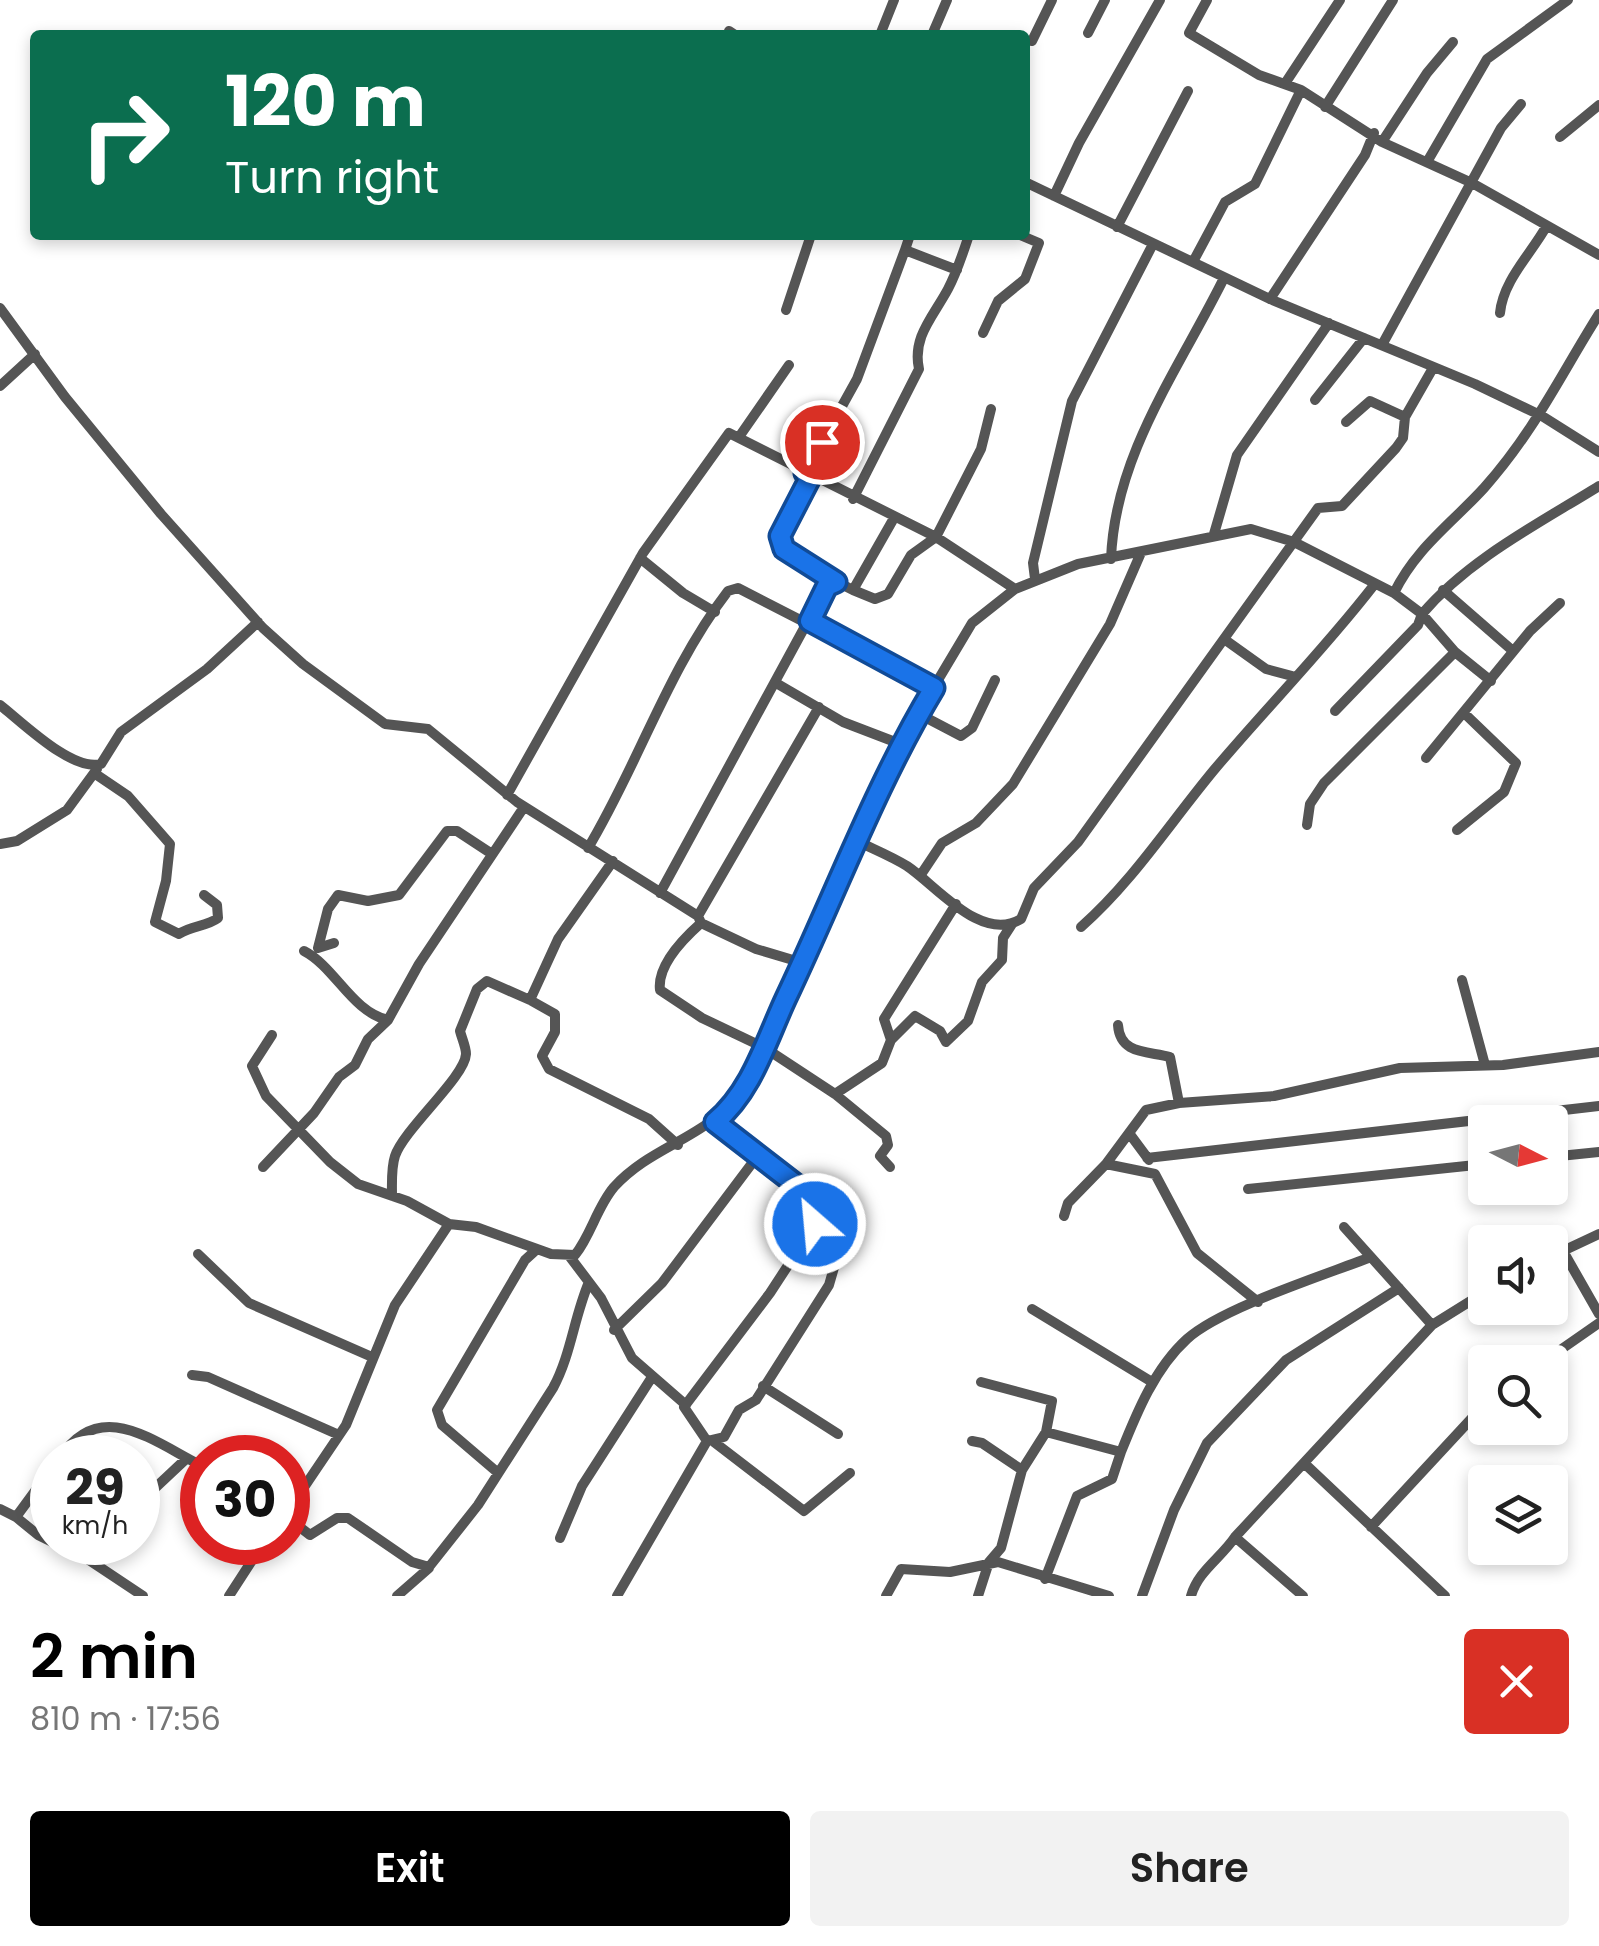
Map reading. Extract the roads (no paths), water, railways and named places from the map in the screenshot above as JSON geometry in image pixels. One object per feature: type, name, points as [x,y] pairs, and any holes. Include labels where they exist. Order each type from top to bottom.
[{"type":"street","points":[[882,30],[894,0]]},
{"type":"street","points":[[934,30],[947,0]]},
{"type":"street","points":[[1032,41],[1052,0]]},
{"type":"street","points":[[1088,32],[1105,0]]},
{"type":"street","points":[[1054,196],[1078,143],[1160,0]]},
{"type":"street","points":[[1207,0],[1189,32],[1259,75],[1286,82],[1378,138],[1472,183],[1599,255]]},
{"type":"street","points":[[1286,82],[1340,0]]},
{"type":"street","points":[[1325,107],[1393,0]]},
{"type":"street","points":[[1427,162],[1487,59],[1568,0]]},
{"type":"street","points":[[1270,299],[1364,155],[1453,42]]},
{"type":"street","points":[[1194,260],[1225,202],[1255,184],[1300,90]]},
{"type":"street","points":[[1118,228],[1188,91]]},
{"type":"street","points":[[1382,345],[1501,128],[1521,104]]},
{"type":"street","points":[[1560,136],[1599,105]]},
{"type":"street","points":[[1030,184],[1270,299],[1542,416],[1599,452]]},
{"type":"street","points":[[1500,313],[1502,290],[1524,265],[1546,226]]},
{"type":"street","points":[[983,333],[998,301],[1025,279],[1040,242],[1030,238]]},
{"type":"street","points":[[786,310],[809,240]]},
{"type":"street","points":[[908,240],[857,379],[783,527],[781,544],[853,590],[875,598],[888,594],[911,555],[936,537],[981,449],[991,410]]},
{"type":"street","points":[[853,499],[919,370],[914,349],[929,314],[957,270],[967,240]]},
{"type":"street","points":[[1035,579],[1034,564],[1072,401],[1153,244]]},
{"type":"street","points":[[905,250],[957,270]]},
{"type":"street","points":[[1111,559],[1118,504],[1141,434],[1224,278]]},
{"type":"street","points":[[0,308],[148,499],[258,622],[304,664],[384,724],[428,728],[507,795],[699,920],[756,949],[803,963]]},
{"type":"street","points":[[1394,593],[1414,556],[1483,489],[1542,416],[1599,314]]},
{"type":"street","points":[[1214,534],[1237,455],[1329,323]]},
{"type":"street","points":[[1315,400],[1364,338]]},
{"type":"street","points":[[0,386],[35,354]]},
{"type":"street","points":[[739,437],[789,365]]},
{"type":"street","points":[[834,1094],[882,1063],[891,1040],[915,1016],[940,1031],[946,1042],[968,1021],[982,982],[1002,960],[1003,938],[1026,912],[1034,888],[1078,842],[1318,508],[1342,506],[1396,448],[1403,438],[1406,417],[1433,368]]},
{"type":"street","points":[[1346,422],[1370,400],[1406,417]]},
{"type":"street","points":[[507,795],[640,558],[728,433],[853,499],[936,537],[1015,589]]},
{"type":"street","points":[[1335,710],[1406,638],[1443,590],[1508,542],[1599,486]]},
{"type":"street","points":[[853,590],[894,518]]},
{"type":"street","points":[[570,1258],[583,1245],[614,1188],[644,1162],[715,1122],[744,1088],[918,714],[978,615],[1015,589],[1066,567],[1140,555],[1214,534],[1251,529],[1294,542],[1394,593],[1422,614],[1456,652],[1490,681]]},
{"type":"street","points":[[920,876],[942,843],[976,824],[1012,784],[1110,624],[1140,555]]},
{"type":"street","points":[[640,558],[714,612]]},
{"type":"street","points":[[660,893],[827,586],[836,582]]},
{"type":"street","points":[[1082,927],[1116,896],[1154,843],[1266,714],[1292,676],[1316,660],[1374,585]]},
{"type":"street","points":[[588,848],[634,762],[657,707],[728,591],[738,588],[810,621],[934,688]]},
{"type":"street","points":[[1443,590],[1513,651]]},
{"type":"street","points":[[1426,758],[1513,651],[1560,603]]},
{"type":"street","points":[[0,844],[17,841],[66,810],[121,732],[207,670],[258,622]]},
{"type":"street","points":[[1224,640],[1266,669],[1292,676]]},
{"type":"street","points":[[1307,825],[1310,804],[1324,783],[1456,652]]},
{"type":"street","points":[[918,714],[961,736],[972,728],[994,680]]},
{"type":"street","points":[[776,683],[843,722],[903,745]]},
{"type":"street","points":[[0,705],[66,755],[97,769],[128,796],[170,844],[166,881],[155,922],[179,934],[191,926],[210,924],[218,918],[217,905],[204,895]]},
{"type":"street","points":[[819,707],[699,920],[659,980],[660,990],[702,1018],[765,1048],[834,1094],[886,1136],[888,1145],[880,1156],[890,1167]]},
{"type":"street","points":[[1457,830],[1504,792],[1516,763],[1464,713]]},
{"type":"street","points":[[263,1166],[338,1077],[355,1065],[368,1039],[388,1020],[419,964],[524,807]]},
{"type":"street","points":[[334,943],[318,948],[328,909],[338,894],[368,901],[399,895],[448,830],[457,831],[492,854]]},
{"type":"street","points":[[857,841],[920,876],[989,923],[1012,924]]},
{"type":"street","points":[[530,1000],[558,938],[613,862]]},
{"type":"street","points":[[891,1040],[884,1019],[956,904]]},
{"type":"street","points":[[304,951],[320,959],[370,1013],[388,1020]]},
{"type":"street","points":[[1462,980],[1485,1066]]},
{"type":"street","points":[[392,1196],[395,1156],[424,1121],[432,1100],[464,1066],[467,1050],[460,1031],[478,988],[486,981],[555,1014],[555,1032],[542,1056],[549,1069],[649,1119],[678,1145]]},
{"type":"street","points":[[1118,1025],[1126,1045],[1136,1052],[1170,1057],[1178,1103]]},
{"type":"street","points":[[272,1036],[252,1066],[266,1096],[330,1162],[358,1184],[449,1224],[476,1227],[536,1250],[570,1258],[589,1282],[632,1358],[686,1404],[711,1441],[804,1510],[850,1473]]},
{"type":"street","points":[[1064,1216],[1068,1202],[1106,1164],[1146,1110],[1178,1103],[1274,1096],[1400,1068],[1485,1066],[1599,1052]]},
{"type":"street","points":[[1147,1158],[1599,1106]]},
{"type":"street","points":[[715,1122],[756,1158],[853,1222]]},
{"type":"street","points":[[1128,1133],[1147,1158],[1198,1253],[1258,1302]]},
{"type":"street","points":[[1568,1155],[1599,1152]]},
{"type":"street","points":[[614,1330],[662,1283],[756,1158]]},
{"type":"street","points":[[1106,1164],[1155,1174]]},
{"type":"street","points":[[1248,1188],[1468,1166]]},
{"type":"street","points":[[686,1404],[770,1293],[815,1224],[821,1204]]},
{"type":"street","points":[[310,1478],[340,1435],[395,1305],[449,1224]]},
{"type":"street","points":[[617,1596],[711,1441],[724,1437],[739,1410],[756,1400],[834,1273],[835,1264],[818,1239],[815,1224]]},
{"type":"street","points":[[1344,1227],[1432,1326]]},
{"type":"street","points":[[1568,1248],[1599,1234]]},
{"type":"street","points":[[497,1472],[442,1425],[437,1410],[525,1260],[536,1250]]},
{"type":"street","points":[[198,1254],[249,1303],[372,1357]]},
{"type":"street","points":[[1045,1579],[1077,1496],[1112,1479],[1152,1382],[1188,1337],[1258,1302],[1371,1257]]},
{"type":"street","points":[[1568,1259],[1599,1314]]},
{"type":"street","points":[[398,1596],[430,1567],[564,1368],[572,1324],[589,1282]]},
{"type":"street","points":[[1142,1596],[1174,1510],[1207,1442],[1286,1360],[1398,1288]]},
{"type":"street","points":[[1191,1596],[1198,1579],[1222,1557],[1234,1537],[1432,1326],[1468,1303]]},
{"type":"street","points":[[1032,1309],[1152,1382]]},
{"type":"street","points":[[1567,1345],[1599,1323]]},
{"type":"street","points":[[192,1375],[208,1377],[340,1435]]},
{"type":"street","points":[[560,1538],[582,1486],[652,1377]]},
{"type":"street","points":[[978,1596],[989,1562],[1001,1548],[1022,1470],[1046,1432],[1052,1402],[980,1382]]},
{"type":"street","points":[[763,1386],[838,1434]]},
{"type":"street","points":[[1371,1527],[1468,1422]]},
{"type":"street","points":[[82,1435],[109,1424],[134,1435]]},
{"type":"street","points":[[1046,1432],[1122,1452]]},
{"type":"street","points":[[972,1442],[982,1443],[1022,1470]]},
{"type":"street","points":[[1304,1462],[1445,1596]]},
{"type":"street","points":[[160,1483],[180,1465]]},
{"type":"street","points":[[16,1518],[30,1499]]},
{"type":"street","points":[[0,1509],[30,1529]]},
{"type":"street","points":[[310,1535],[337,1518],[348,1518],[412,1562],[430,1567]]},
{"type":"street","points":[[1234,1537],[1302,1596]]},
{"type":"street","points":[[886,1596],[900,1569],[950,1572],[989,1562],[1071,1591],[1109,1596]]},
{"type":"street","points":[[96,1565],[143,1596]]},
{"type":"street","points":[[229,1596],[249,1565]]}]
